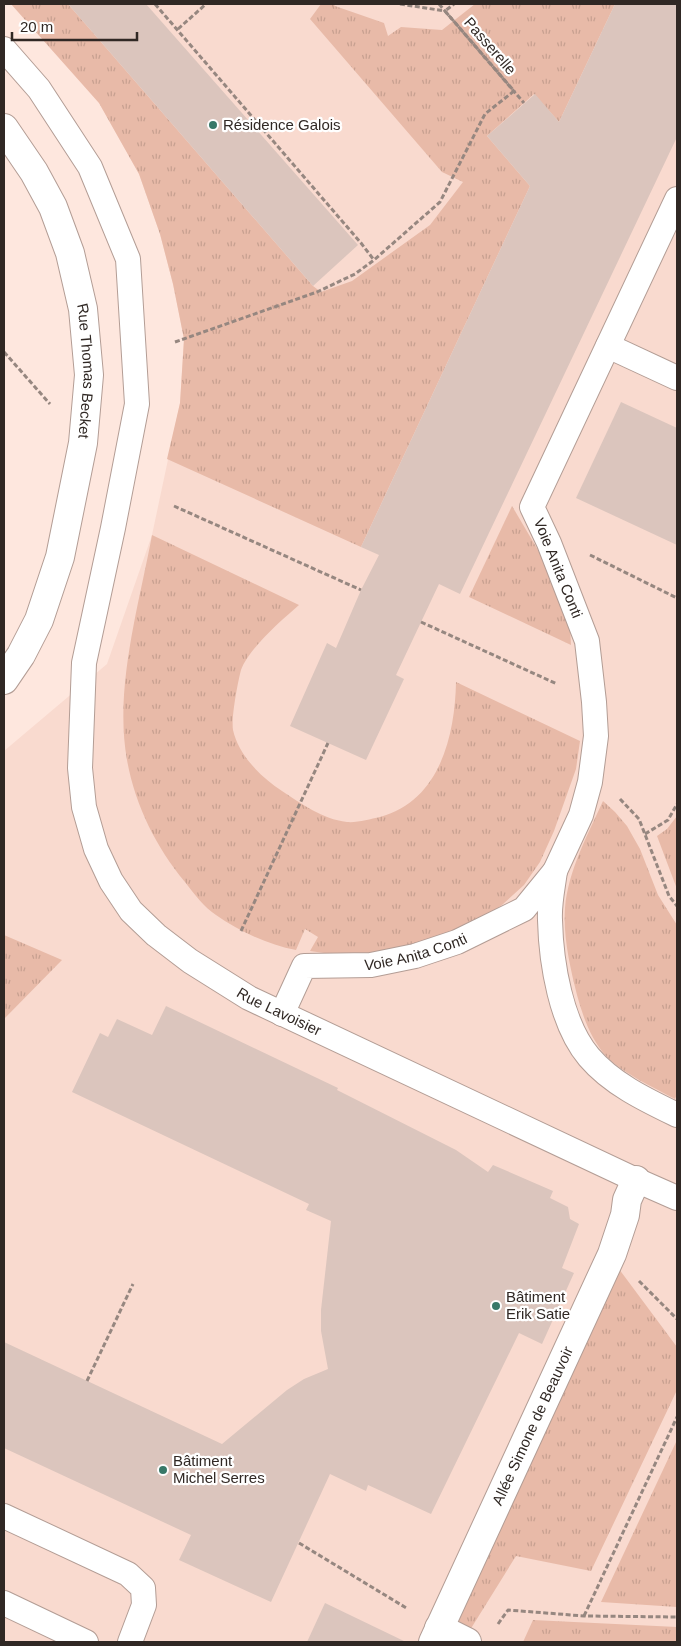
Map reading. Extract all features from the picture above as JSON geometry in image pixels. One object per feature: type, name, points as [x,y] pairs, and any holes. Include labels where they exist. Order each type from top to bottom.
[{"type":"street","name":"Rue Thomas Becket","points":[[4,128],[34,172],[53,207],[70,253],[83,309],[89,376],[83,443],[60,557],[39,620],[21,655],[4,680]]},
{"type":"street","name":"Allée Simone de Beauvoir","points":[[436,1635],[612,1254],[625,1215],[627,1200],[636,1180]]},
{"type":"street","points":[[436,1635],[467,1642]]},
{"type":"lane","name":"Rue Lavoisier","points":[[4,49],[39,89],[90,167],[128,260],[137,404],[84,663],[80,768],[84,808],[96,850],[111,881],[131,911],[163,940],[190,961],[248,998],[677,1198]]},
{"type":"lane","name":"Voie Anita Conti","points":[[282,1014],[304,966],[370,965],[415,956],[457,942],[524,909],[555,871],[581,815],[590,782],[596,736],[594,702],[587,641],[545,533],[532,507],[677,200]]},
{"type":"lane","points":[[608,346],[677,378]]},
{"type":"lane","name":"Voie Anita Conti","points":[[555,871],[549,918],[552,948],[556,981],[574,1035],[589,1057],[632,1093],[677,1115]]},
{"type":"lane","points":[[4,1516],[128,1574],[143,1588],[144,1605],[130,1642]]},
{"type":"lane","points":[[4,1603],[86,1642]]},
{"type":"path","points":[[155,4],[374,260]]},
{"type":"path","points":[[178,30],[206,4]]},
{"type":"path","points":[[175,342],[317,292],[355,274],[374,260],[440,202],[485,114],[514,91],[445,11],[400,4]]},
{"type":"path","name":"Passerelle","points":[[439,4],[524,103]]},
{"type":"path","points":[[445,11],[454,4]]},
{"type":"path","points":[[4,352],[83,443]]},
{"type":"path","points":[[174,506],[361,590]]},
{"type":"path","points":[[545,533],[677,598]]},
{"type":"path","points":[[421,622],[594,702]]},
{"type":"path","points":[[241,931],[328,743]]},
{"type":"path","points":[[590,782],[609,788],[639,819],[669,896],[677,906]]},
{"type":"path","points":[[645,834],[668,820],[677,804]]},
{"type":"path","points":[[612,1254],[677,1319]]},
{"type":"path","points":[[86,1381],[133,1284]]},
{"type":"path","points":[[584,1616],[677,1417]]},
{"type":"path","points":[[299,1543],[436,1635]]},
{"type":"path","points":[[494,1629],[508,1610],[584,1616],[677,1617]]},
{"type":"shaded area","points":[[11,4],[677,4],[677,1642],[4,1642],[4,751],[107,664],[152,535],[180,403],[184,339],[173,284],[160,234],[139,174],[99,103]]},
{"type":"green space","points":[[11,4],[68,4],[313,286],[321,292],[352,281],[430,225],[463,182],[442,172],[310,19],[321,4],[333,4],[384,23],[388,36],[401,27],[442,30],[475,4],[615,4],[559,122],[534,94],[487,136],[530,186],[361,547],[167,459],[180,403],[184,339],[173,284],[160,234],[139,174],[99,103]]},
{"type":"green space","points":[[512,506],[548,567],[570,626],[571,645],[469,597]]},
{"type":"green space","points":[[152,535],[299,605],[267,635],[245,662],[241,670],[237,691],[233,730],[240,749],[266,779],[305,806],[329,818],[347,822],[364,821],[400,809],[417,797],[430,781],[440,763],[447,744],[452,723],[456,682],[580,741],[576,769],[554,831],[540,862],[524,885],[502,905],[472,925],[405,948],[365,954],[331,954],[310,951],[318,937],[305,929],[296,950],[275,945],[234,927],[207,908],[175,869],[156,840],[135,793],[127,760],[124,733],[126,676],[135,618]]},
{"type":"green space","points":[[603,801],[627,826],[640,849],[658,895],[677,925],[677,1094],[675,1099],[630,1075],[607,1057],[596,1043],[588,1028],[574,984],[565,930],[567,894],[574,867]]},
{"type":"green space","points":[[677,816],[677,889],[657,836],[667,829]]},
{"type":"green space","points":[[4,935],[62,960],[4,1019]]},
{"type":"green space","points":[[619,1269],[677,1347],[677,1390],[591,1571],[516,1556],[470,1630],[452,1621]]},
{"type":"green space","points":[[677,1440],[677,1607],[601,1602]]},
{"type":"green space","points":[[533,1620],[677,1627],[677,1642],[523,1642]]},
{"type":"building","name":"Résidence Galois","points":[[68,4],[146,4],[358,245],[313,286]]},
{"type":"building","points":[[615,4],[677,4],[677,137],[460,594],[439,584],[396,675],[404,679],[366,760],[290,726],[327,643],[336,648],[361,590],[379,555],[361,547],[530,186],[487,136],[535,94],[559,122]]},
{"type":"building","points":[[621,402],[677,428],[677,545],[576,498]]},
{"type":"building","points":[[166,1006],[338,1088],[337,1090],[456,1150],[488,1172],[493,1165],[553,1191],[550,1198],[568,1207],[570,1219],[579,1224],[562,1268],[574,1273],[542,1344],[519,1333],[431,1514],[368,1485],[366,1491],[330,1474],[271,1602],[179,1560],[191,1535],[4,1448],[4,1342],[222,1444],[287,1390],[304,1379],[328,1369],[321,1331],[321,1310],[331,1221],[306,1210],[309,1204],[72,1092],[100,1033],[108,1037],[117,1019],[152,1035]]},
{"type":"building","points":[[325,1603],[406,1642],[307,1642]]},
{"type":"place","name":"Résidence Galois","points":[[213,125]]},
{"type":"place","name":"Bâtiment Erik Satie","points":[[496,1306]]},
{"type":"place","name":"Bâtiment Michel Serres","points":[[163,1470]]}]
